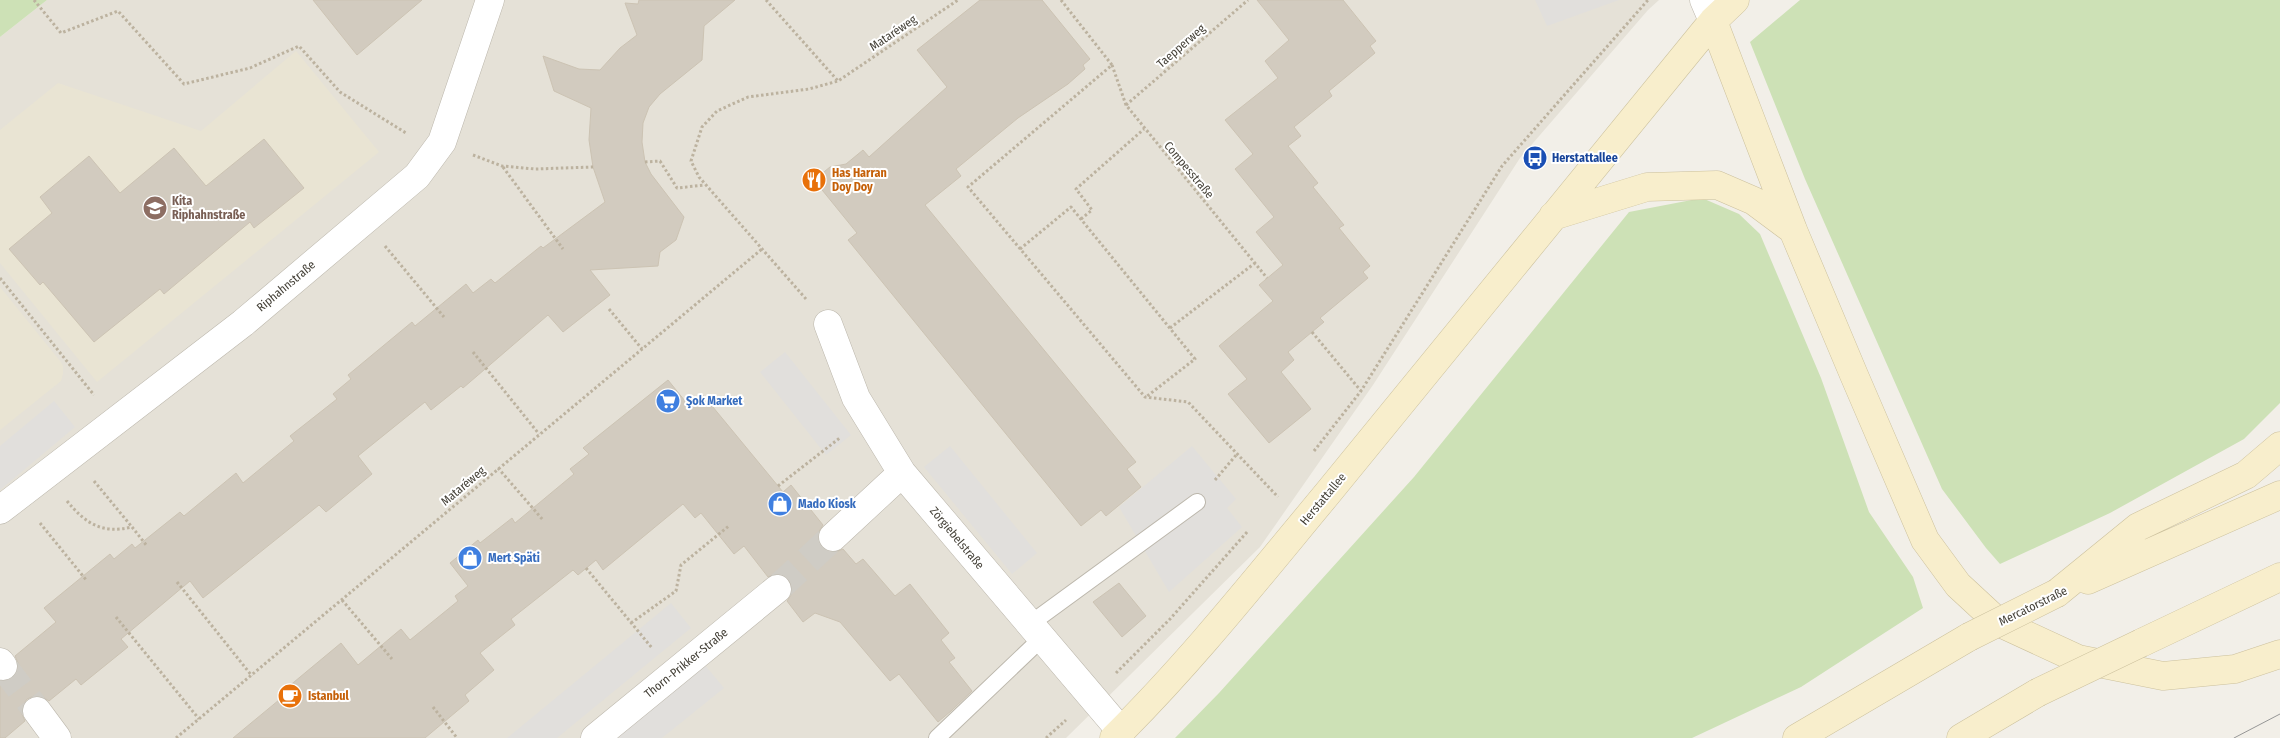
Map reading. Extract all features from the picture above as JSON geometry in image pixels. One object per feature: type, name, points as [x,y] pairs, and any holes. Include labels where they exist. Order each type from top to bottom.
[{"type":"main road","name":"Herstattallee","points":[[1118,734],[1200,647],[1389,419],[1553,216],[1708,11],[1735,0]]},
{"type":"main road","points":[[1708,11],[1793,230],[1925,540],[1958,585],[1998,622],[2078,659],[2163,676],[2235,669],[2280,654]]},
{"type":"main road","points":[[1553,216],[1647,187],[1717,185],[1754,202],[1793,230]]},
{"type":"main road","points":[[2057,594],[2138,527],[2246,476],[2280,446]]},
{"type":"main road","name":"Mercatorstraße","points":[[1797,738],[1969,637],[2057,594],[2280,496]]},
{"type":"main road","points":[[1961,738],[2037,693],[2280,576]]},
{"type":"street","name":"Riphahnstraße","points":[[9,503],[114,420],[243,323],[417,176],[439,147],[490,0]]},
{"type":"street","name":"Zörgiebelstraße","points":[[828,324],[856,398],[902,474],[1092,697],[1118,734]]},
{"type":"street","points":[[833,536],[902,474]]},
{"type":"street","name":"Thorn-Prikker-Straße","points":[[595,738],[777,589]]},
{"type":"street","points":[[37,711],[57,738]]},
{"type":"lane","points":[[937,738],[1036,631],[1198,502]]},
{"type":"path","points":[[34,0],[61,32],[118,11],[184,84],[250,68],[299,46],[340,92],[439,147],[502,166],[535,169],[593,167]]},
{"type":"path","points":[[766,0],[838,81]]},
{"type":"path","name":"Mataréweg","points":[[706,185],[690,161],[702,127],[717,111],[748,96],[809,89],[838,81],[958,0]]},
{"type":"path","name":"Compesstraße","points":[[1061,0],[1112,65],[1126,105],[1267,278]]},
{"type":"path","name":"Taepperweg","points":[[1126,105],[1248,0]]},
{"type":"path","points":[[1309,458],[1360,390],[1502,166],[1648,0]]},
{"type":"path","points":[[1112,65],[968,187],[1145,397],[1188,402],[1278,497]]},
{"type":"path","points":[[1081,219],[1092,210],[1076,189],[1144,129]]},
{"type":"path","points":[[645,162],[660,161],[677,188],[706,185],[828,324]]},
{"type":"path","points":[[502,166],[563,249]]},
{"type":"path","points":[[1020,249],[1071,207],[1195,359],[1145,397]]},
{"type":"path","points":[[364,221],[444,317]]},
{"type":"path","name":"Mataréweg","points":[[176,738],[762,249]]},
{"type":"path","points":[[1170,328],[1255,263]]},
{"type":"path","points":[[0,278],[114,420]]},
{"type":"path","points":[[609,309],[642,349]]},
{"type":"path","points":[[1312,332],[1360,390],[1389,419]]},
{"type":"path","points":[[473,352],[539,434]]},
{"type":"path","points":[[778,486],[867,416]]},
{"type":"path","points":[[72,454],[147,546]]},
{"type":"path","points":[[1198,502],[1237,454]]},
{"type":"path","points":[[498,468],[543,520]]},
{"type":"path","points":[[45,475],[76,512],[94,526],[121,530],[132,527]]},
{"type":"path","points":[[1272,504],[1282,492]]},
{"type":"path","points":[[9,503],[87,581]]},
{"type":"path","points":[[631,623],[676,592],[681,565],[730,525]]},
{"type":"path","points":[[1046,738],[1092,697],[1170,619],[1253,526]]},
{"type":"path","points":[[586,568],[627,617]]},
{"type":"path","points":[[177,582],[252,676]]},
{"type":"path","points":[[342,600],[392,659]]},
{"type":"path","points":[[116,617],[199,719]]},
{"type":"path","points":[[433,707],[457,738]]},
{"type":"shaded area","points":[[47,0],[1659,0],[1648,10],[1520,158],[1373,385],[1260,547],[1066,738],[0,738],[0,37]]},
{"type":"shaded area","points":[[1535,0],[1619,0],[1547,26]]},
{"type":"shaded area","name":"Kita Riphahnstraße","points":[[296,51],[379,152],[97,382],[0,263],[0,130],[58,83],[201,131]]},
{"type":"shaded area","points":[[0,287],[60,361],[63,366],[63,374],[61,381],[0,430]]},
{"type":"shaded area","points":[[785,352],[851,435],[826,455],[760,372]]},
{"type":"shaded area","points":[[54,401],[75,427],[0,490],[0,446]]},
{"type":"shaded area","points":[[950,446],[1037,553],[1012,574],[924,467]]},
{"type":"shaded area","points":[[1192,446],[1236,499],[1227,508],[1242,527],[1169,592],[1119,507]]},
{"type":"shaded area","points":[[671,603],[691,628],[557,738],[507,738]]},
{"type":"shaded area","points":[[704,664],[724,688],[662,738],[614,738]]},
{"type":"green space","points":[[0,0],[47,0],[0,37]]},
{"type":"green space","points":[[1800,0],[2280,0],[2280,403],[2244,439],[2110,513],[2000,564],[1942,489],[1805,179],[1750,42]]},
{"type":"green space","points":[[1702,198],[1739,214],[1760,234],[1821,378],[1869,512],[1913,577],[1923,608],[1801,687],[1692,738],[1175,738],[1219,693],[1414,477],[1629,212]]},
{"type":"building","points":[[313,0],[422,0],[357,55]]},
{"type":"building","points":[[639,0],[735,0],[704,26],[702,60],[660,94],[649,107],[643,123],[642,142],[645,162],[651,174],[684,217],[676,240],[660,252],[658,266],[590,270],[610,295],[563,332],[548,315],[463,388],[461,386],[431,410],[425,402],[358,456],[372,474],[326,512],[319,505],[203,598],[190,581],[121,639],[128,647],[81,685],[76,679],[49,701],[36,695],[27,699],[21,712],[25,721],[5,738],[0,738],[0,681],[13,678],[17,673],[19,665],[15,656],[56,622],[44,608],[110,554],[114,559],[132,544],[135,548],[180,512],[184,516],[236,473],[243,483],[294,441],[290,436],[337,399],[333,394],[351,379],[348,375],[412,322],[415,326],[466,284],[473,293],[491,279],[495,283],[541,246],[543,248],[605,202],[593,167],[589,140],[591,108],[554,91],[543,56],[579,69],[600,70],[620,48],[637,35],[625,3],[638,4]]},
{"type":"building","points":[[980,0],[1042,0],[1090,59],[1083,65],[1085,69],[1068,84],[1018,118],[956,169],[961,176],[925,205],[1136,462],[1127,469],[1141,487],[1106,516],[1101,510],[1081,526],[848,240],[857,233],[814,180],[830,167],[846,164],[863,150],[869,157],[947,87],[917,50]]},
{"type":"building","points":[[1257,0],[1343,0],[1376,41],[1370,46],[1375,53],[1329,91],[1332,96],[1294,127],[1301,136],[1288,146],[1318,183],[1313,187],[1344,225],[1339,228],[1370,266],[1363,272],[1368,278],[1320,318],[1324,322],[1288,352],[1294,360],[1281,372],[1311,409],[1269,443],[1228,394],[1247,379],[1219,346],[1273,301],[1259,285],[1283,265],[1256,232],[1274,217],[1235,169],[1253,154],[1225,120],[1278,78],[1265,61],[1289,40]]},
{"type":"building","points":[[264,139],[304,188],[254,228],[250,222],[164,294],[160,289],[94,342],[43,282],[40,285],[9,249],[52,213],[40,197],[89,156],[120,193],[174,148],[206,186]]},
{"type":"building","points":[[668,380],[689,406],[703,395],[783,492],[791,485],[823,525],[818,533],[818,541],[822,548],[829,552],[843,549],[856,564],[863,559],[895,596],[910,584],[949,633],[941,640],[955,658],[949,662],[972,691],[938,722],[899,674],[890,681],[840,622],[815,613],[803,622],[787,601],[791,595],[792,587],[789,579],[782,574],[768,577],[744,546],[734,554],[701,513],[695,518],[683,504],[603,570],[596,560],[578,575],[573,570],[511,619],[515,625],[480,653],[494,670],[465,695],[469,701],[425,738],[233,738],[285,695],[282,692],[341,643],[358,665],[401,629],[410,640],[458,601],[455,596],[468,586],[450,563],[478,540],[480,543],[512,518],[515,523],[574,474],[570,469],[589,454],[583,448]]},
{"type":"building","points":[[1119,583],[1146,616],[1122,637],[1093,602]]},
{"type":"tunnel","points":[[777,589],[833,537]]},
{"type":"tunnel","points":[[3,666],[37,711]]},
{"type":"tram line","points":[[2234,738],[2280,714]]},
{"type":"place","name":"Herstattallee","points":[[1535,158]]},
{"type":"place","name":"Has Harran Doy Doy","points":[[814,180]]},
{"type":"place","name":"Kita Riphahnstraße","points":[[155,208]]},
{"type":"place","name":"Şok Market","points":[[668,401]]},
{"type":"place","name":"Mado Kiosk","points":[[780,504]]},
{"type":"place","name":"Mert Späti","points":[[470,558]]},
{"type":"place","name":"Istanbul","points":[[290,696]]}]
